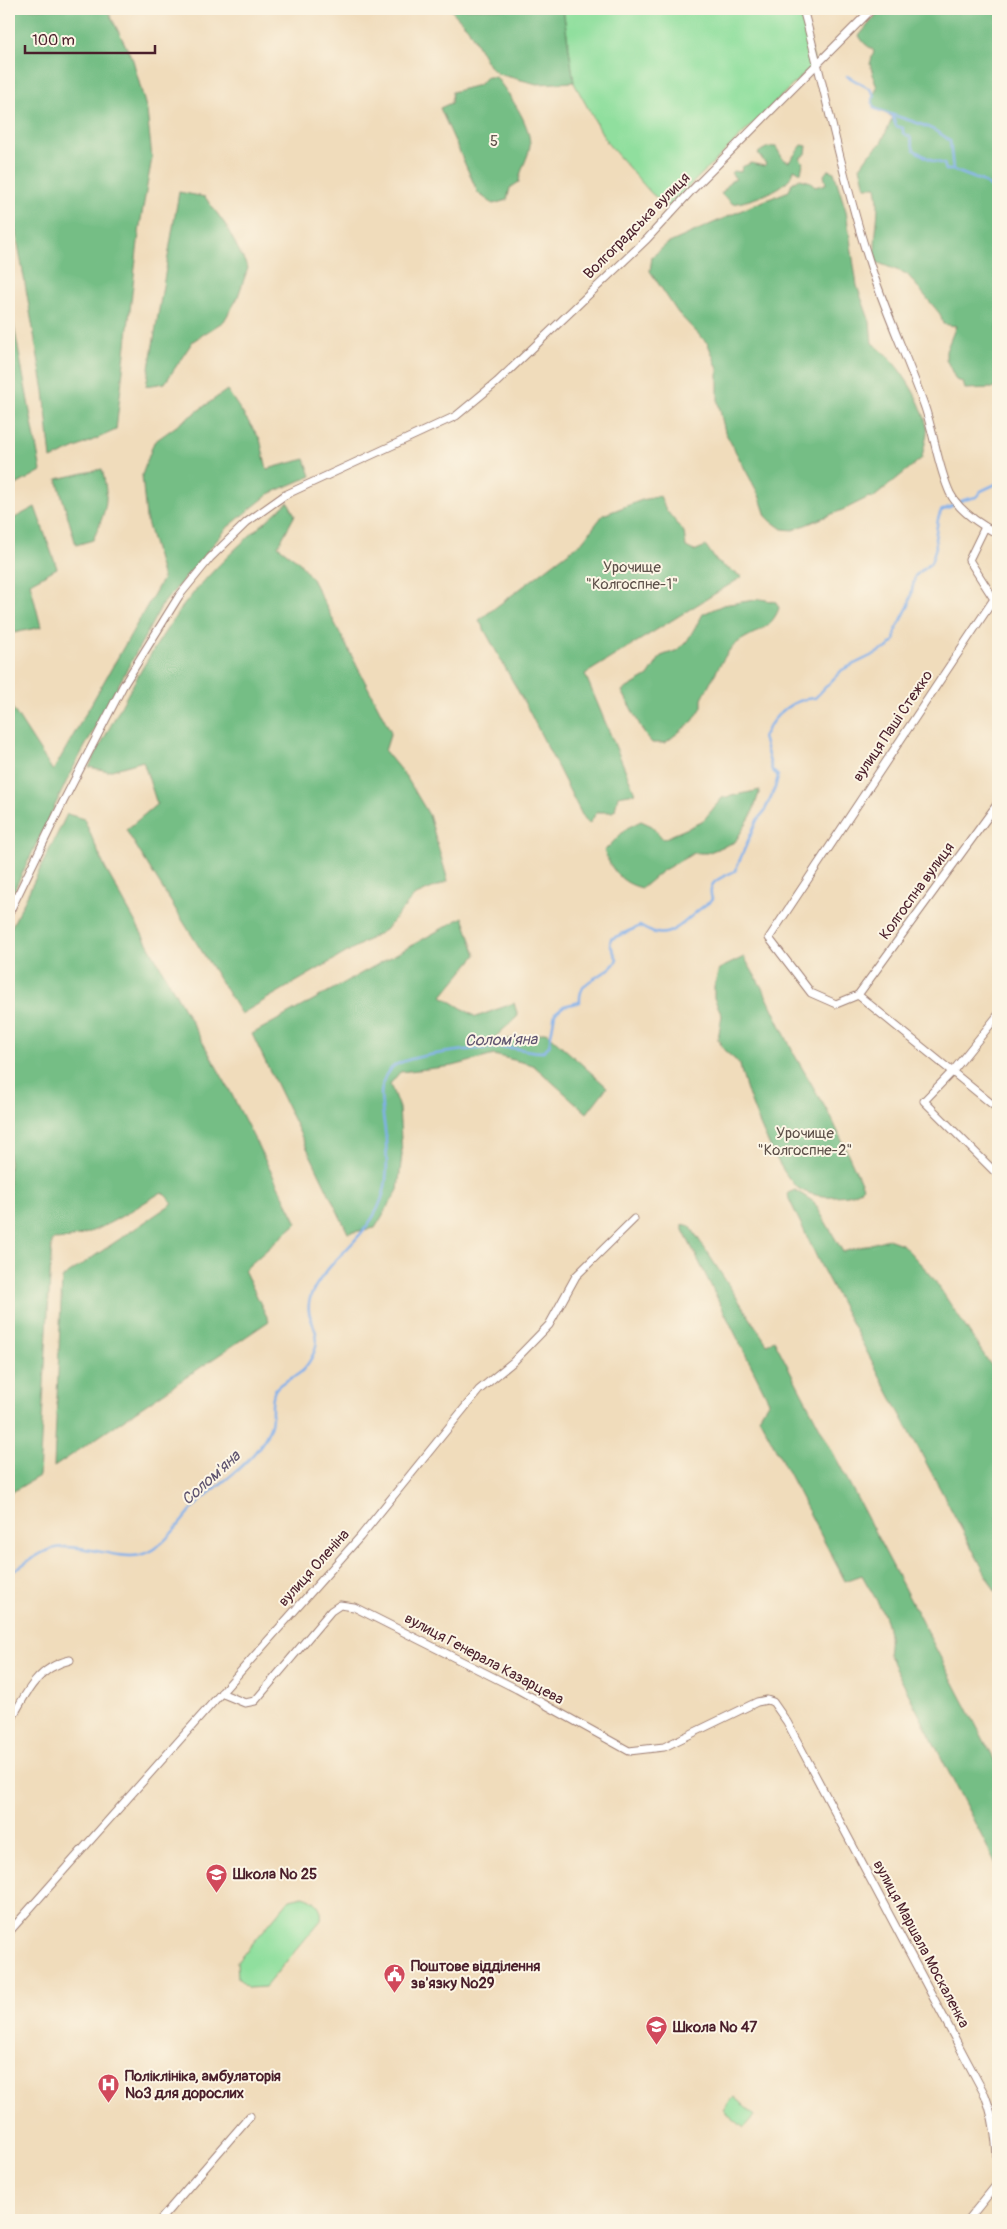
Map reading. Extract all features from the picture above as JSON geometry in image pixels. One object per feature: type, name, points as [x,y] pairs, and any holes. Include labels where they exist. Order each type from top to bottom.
[{"type":"street","points":[[803,9],[818,63],[832,129],[869,262],[928,415],[951,494],[963,509],[985,527],[998,534]]},
{"type":"street","name":"Волгоградська вулиця","points":[[9,913],[63,802],[123,686],[179,596],[210,558],[247,522],[285,495],[456,416],[497,382],[647,239],[693,189],[872,9]]},
{"type":"street","name":"вулиця Паші Стежко","points":[[858,995],[836,1004],[811,993],[769,938],[994,599],[969,560],[985,527]]},
{"type":"street","name":"Колгоспна вулиця","points":[[858,995],[998,802]]},
{"type":"street","points":[[858,995],[998,1108]]},
{"type":"street","points":[[998,1015],[953,1071],[924,1101],[998,1175]]},
{"type":"street","name":"вулиця Оленіна","points":[[9,1932],[360,1538],[479,1390],[514,1362],[548,1325],[576,1276],[634,1219]]},
{"type":"street","name":"вулиця Генерала Казарцева","points":[[221,1694],[245,1704],[255,1701],[331,1611],[340,1605],[354,1606],[512,1686],[629,1750],[664,1747],[757,1702],[767,1700]]},
{"type":"street","points":[[9,1724],[31,1685],[55,1663],[70,1660]]},
{"type":"street","name":"вулиця Маршала Москаленка","points":[[767,1700],[774,1702],[787,1722],[985,2095],[995,2126],[997,2220]]},
{"type":"street","points":[[160,2220],[250,2116]]},
{"type":"street","points":[[968,2220],[997,2184]]},
{"type":"green space","points":[[9,9],[107,9],[133,60],[147,111],[152,158],[140,225],[116,430],[51,459],[44,391],[9,193]]},
{"type":"green space","points":[[450,9],[563,9],[574,82],[537,84],[498,74],[489,66],[468,28]]},
{"type":"green space","points":[[563,9],[798,9],[815,63],[668,207],[651,193],[608,144],[574,83]]},
{"type":"green space","points":[[881,9],[998,9],[998,214],[993,214],[992,217],[998,223],[998,382],[993,388],[965,389],[963,382],[956,380],[946,359],[946,351],[956,326],[943,324],[940,314],[907,274],[876,262],[875,243],[878,196],[876,187],[865,187],[860,167],[881,143],[893,117],[874,108],[872,99],[877,88],[870,64],[874,51],[859,36]]},
{"type":"green space","name":"5","points":[[486,77],[496,77],[512,100],[527,127],[530,145],[519,182],[510,188],[507,200],[493,204],[478,193],[440,108],[451,103],[452,92],[479,85]]},
{"type":"green space","points":[[802,145],[807,146],[806,154],[800,158],[803,163],[801,173],[794,169],[786,182],[778,188],[759,197],[733,204],[721,194],[731,181],[736,179],[731,173],[733,171],[741,172],[742,167],[751,163],[764,166],[766,164],[758,153],[762,150],[768,147],[776,147],[783,159],[789,162]]},
{"type":"green space","points":[[828,170],[834,172],[846,211],[857,286],[870,322],[872,343],[890,359],[907,380],[924,416],[927,434],[922,458],[873,498],[869,497],[793,530],[782,529],[766,516],[759,495],[725,432],[718,402],[718,369],[708,344],[678,313],[650,271],[652,257],[667,244],[789,191],[792,183],[800,179],[811,182],[815,187],[826,184],[824,175]]},
{"type":"green space","points":[[179,192],[205,197],[225,224],[248,268],[237,299],[224,321],[193,341],[165,383],[146,386]]},
{"type":"green space","points":[[9,299],[41,471],[9,489]]},
{"type":"green space","points":[[227,390],[260,439],[267,469],[305,459],[311,476],[269,494],[228,527],[162,605],[71,772],[9,901],[9,703],[53,771],[163,578],[146,518],[142,475],[154,442]]},
{"type":"green space","points":[[102,469],[106,489],[104,513],[93,540],[76,545],[57,479]]},
{"type":"green space","name":"Урочище \"Колгоспне-1\"","points":[[660,496],[666,510],[684,532],[686,547],[694,551],[706,546],[717,562],[742,577],[585,674],[635,793],[618,796],[615,810],[612,812],[597,812],[589,824],[582,815],[529,711],[479,620],[582,542],[603,515],[642,500]]},
{"type":"green space","points":[[288,502],[295,515],[278,546],[298,561],[312,579],[391,732],[385,751],[407,778],[429,815],[448,881],[414,896],[385,930],[241,1014],[126,830],[157,804],[143,761],[108,771],[89,767],[145,664],[183,606],[220,564]]},
{"type":"green space","points":[[35,507],[57,568],[30,583],[41,627],[14,633],[9,622],[9,521]]},
{"type":"green space","name":"Урочище \"Колгоспне-1\"","points":[[761,599],[776,602],[779,608],[775,617],[763,628],[734,645],[728,652],[717,669],[702,699],[702,707],[693,721],[665,743],[652,743],[645,735],[622,691],[648,676],[661,656],[678,650],[687,641],[703,614],[723,605]]},
{"type":"green space","points":[[760,790],[752,814],[735,842],[707,853],[694,853],[662,871],[642,888],[628,883],[610,865],[604,851],[627,828],[641,821],[652,826],[663,839],[702,822],[722,798]]},
{"type":"green space","points":[[67,814],[84,819],[105,868],[229,1089],[297,1223],[244,1270],[269,1321],[54,1467],[62,1278],[173,1203],[162,1192],[123,1216],[95,1230],[67,1239],[52,1240],[39,1476],[9,1494],[9,932]]},
{"type":"green space","points":[[463,917],[476,955],[442,996],[476,1017],[514,1003],[518,1016],[491,1041],[526,1037],[546,1032],[607,1087],[587,1113],[533,1065],[494,1055],[453,1066],[400,1072],[390,1084],[399,1108],[402,1154],[398,1190],[375,1228],[348,1233],[252,1034]]},
{"type":"green space","name":"Урочище \"Колгоспне-2\"","points":[[744,957],[765,993],[794,1054],[832,1119],[863,1187],[857,1192],[843,1195],[816,1195],[798,1188],[789,1179],[762,1130],[754,1111],[740,1064],[724,1050],[718,1039],[722,1015],[714,998],[714,987],[719,969]]},
{"type":"green space","name":"Урочище \"Колгоспне-2\"","points":[[795,1190],[814,1202],[843,1252],[888,1239],[902,1244],[931,1275],[998,1376],[998,1597],[821,1266],[789,1199],[788,1193]]},
{"type":"green space","points":[[683,1224],[690,1226],[767,1344],[774,1340],[998,1767],[998,1868],[888,1654],[889,1632],[883,1613],[862,1575],[845,1581],[759,1417],[769,1401],[683,1230]]},
{"type":"green space","points":[[303,1896],[317,1904],[321,1911],[321,1920],[265,1987],[248,1988],[238,1978],[237,1962],[290,1899]]},
{"type":"green space","points":[[734,2097],[755,2116],[744,2128],[723,2110]]},
{"type":"waterway","points":[[847,76],[870,89],[875,96],[872,99],[874,108],[924,126],[950,141],[953,170],[982,181],[998,193]]},
{"type":"waterway","points":[[893,117],[896,126],[903,128],[903,133],[910,137],[914,150],[933,161],[944,164],[946,170],[953,170]]},
{"type":"waterway","name":"Солом'яна","points":[[9,1573],[37,1555],[56,1548],[77,1548],[131,1556],[149,1552],[166,1539],[202,1499],[249,1459],[261,1445],[270,1429],[272,1400],[275,1390],[282,1383],[303,1370],[315,1350],[317,1339],[309,1308],[313,1291],[331,1266],[362,1233],[379,1207],[387,1173],[386,1142],[381,1102],[381,1091],[387,1073],[394,1066],[404,1061],[433,1054],[501,1048],[542,1052],[549,1046],[555,1013],[564,1006],[580,1002],[580,994],[587,983],[605,972],[615,963],[617,959],[610,944],[611,939],[640,926],[651,932],[670,932],[678,928],[710,902],[712,899],[711,888],[716,880],[735,871],[757,820],[764,812],[775,788],[778,776],[772,770],[763,737],[767,729],[778,715],[790,705],[798,701],[815,698],[842,670],[887,648],[894,641],[896,630],[909,605],[915,576],[931,563],[936,547],[935,539],[941,511],[964,500],[976,497],[981,491],[998,483]]},
{"type":"place","name":"Школа № 25","points":[[217,1893]]},
{"type":"place","name":"Поштове відділення зв'язку №29","points":[[395,1994]]},
{"type":"place","name":"Школа № 47","points":[[657,2046]]},
{"type":"place","name":"Поліклініка, амбулаторія №3 для дорослих","points":[[109,2104]]}]
